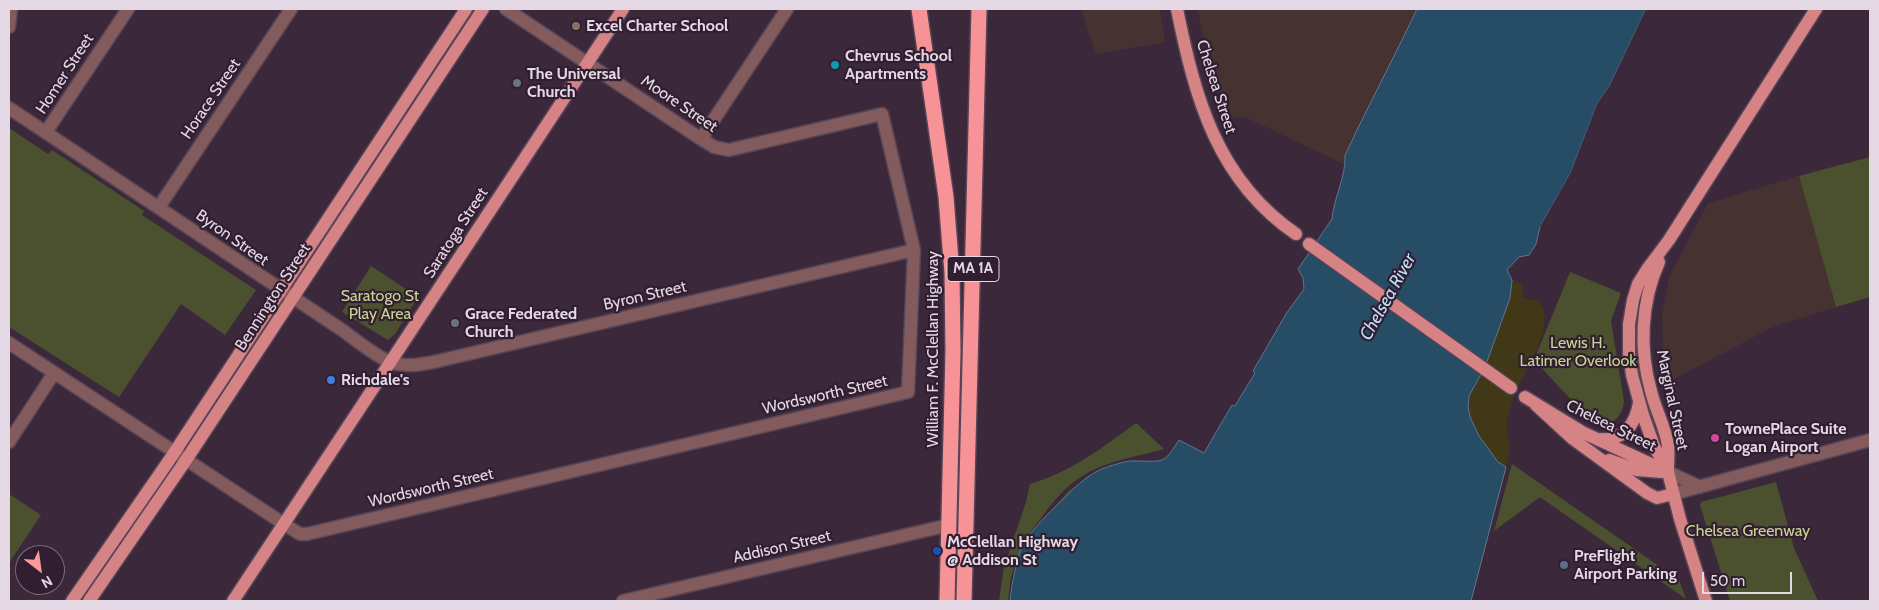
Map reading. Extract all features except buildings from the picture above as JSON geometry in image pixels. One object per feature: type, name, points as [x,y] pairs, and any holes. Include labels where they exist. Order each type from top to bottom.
[{"type":"highway","name":"William F. McClellan Highway","points":[[917,9],[946,198],[952,273],[954,346],[947,601]]},
{"type":"highway","name":"MA 1A","points":[[964,601],[979,9]]},
{"type":"main road","name":"Bennington Street","points":[[72,601],[175,452],[466,9]]},
{"type":"main road","name":"Bennington Street","points":[[89,601],[186,460],[483,9]]},
{"type":"main road","name":"Saratoga Street","points":[[233,601],[623,9]]},
{"type":"main road","name":"Chelsea Street","points":[[1177,9],[1195,84],[1214,137],[1226,161],[1262,207],[1296,234]]},
{"type":"main road","name":"Marginal Street","points":[[1668,472],[1651,440],[1639,403],[1629,353],[1629,324],[1632,308],[1643,276],[1669,240],[1816,9]]},
{"type":"main road","name":"Marginal Street","points":[[1668,472],[1668,445],[1650,390],[1643,342],[1645,310],[1651,280],[1669,240]]},
{"type":"main road","points":[[1309,244],[1511,388]]},
{"type":"main road","name":"Chelsea Street","points":[[1668,472],[1595,438],[1530,401],[1563,432],[1657,498],[1673,494]]},
{"type":"main road","points":[[1595,438],[1608,439],[1626,431],[1637,417],[1639,403]]},
{"type":"main road","points":[[1582,446],[1608,460],[1637,470],[1668,472],[1706,601]]},
{"type":"street","points":[[9,27],[11,9]]},
{"type":"street","name":"Homer Street","points":[[46,132],[128,9]]},
{"type":"street","name":"Horace Street","points":[[159,207],[291,9]]},
{"type":"street","name":"Moore Street","points":[[506,9],[714,147],[729,150],[882,114],[914,250]]},
{"type":"street","points":[[701,139],[787,9]]},
{"type":"street","name":"Byron Street","points":[[9,108],[292,298],[391,362],[414,365],[438,361],[914,250]]},
{"type":"street","name":"Wordsworth Street","points":[[9,343],[284,524],[300,534],[311,534],[908,392],[914,250]]},
{"type":"street","points":[[9,442],[54,373]]},
{"type":"street","points":[[1673,494],[1870,440]]},
{"type":"street","name":"Chelsea Street","points":[[1668,472],[1700,487]]},
{"type":"street","name":"Addison Street","points":[[623,601],[950,525]]},
{"type":"shaded area","points":[[1081,9],[1160,9],[1165,42],[1096,54]]},
{"type":"shaded area","points":[[1197,9],[1417,9],[1346,165],[1247,118],[1229,116],[1215,82]]},
{"type":"shaded area","points":[[1799,176],[1836,307],[1773,327],[1672,380],[1663,351],[1662,315],[1670,275],[1708,203]]},
{"type":"green space","points":[[9,128],[48,154],[52,150],[144,211],[142,215],[256,290],[225,335],[181,304],[119,397],[9,327]]},
{"type":"green space","points":[[1870,157],[1870,297],[1836,307],[1799,176]]},
{"type":"green space","name":"Saratogo St Play Area","points":[[371,266],[418,297],[395,334],[388,340],[342,312]]},
{"type":"green space","name":"Lewis H. Latimer Overlook","points":[[1570,272],[1621,293],[1611,321],[1624,401],[1618,418],[1610,423],[1592,422],[1534,360]]},
{"type":"green space","points":[[1136,423],[1164,449],[1108,464],[1080,478],[1054,502],[1029,535],[1069,491],[1099,471],[1129,462],[1156,462],[1168,457],[1010,601],[1019,553],[1011,577],[1008,601],[999,601],[1004,567],[1026,502],[1030,484],[1072,466],[1099,450]]},
{"type":"green space","points":[[1512,464],[1679,580],[1686,599],[1540,497],[1494,531]]},
{"type":"green space","name":"Chelsea Greenway","points":[[1776,482],[1794,548],[1818,601],[1730,601],[1700,505],[1701,502]]},
{"type":"green space","points":[[9,494],[41,515],[21,545],[15,545],[15,554],[9,563]]},
{"type":"sand","points":[[1512,280],[1522,284],[1523,298],[1539,301],[1544,311],[1544,322],[1538,346],[1516,392],[1510,410],[1507,425],[1510,452],[1506,467],[1493,456],[1481,440],[1472,423],[1468,406],[1470,396],[1486,365],[1511,289]]},
{"type":"water","name":"Chelsea River","points":[[1417,9],[1646,9],[1610,85],[1597,104],[1571,172],[1540,227],[1536,244],[1529,255],[1519,257],[1507,270],[1512,280],[1510,298],[1485,367],[1469,396],[1470,417],[1479,436],[1498,462],[1506,467],[1471,601],[1010,601],[1017,564],[1026,540],[1046,516],[1087,478],[1101,469],[1123,462],[1162,460],[1166,458],[1179,440],[1204,453],[1232,405],[1235,406],[1255,373],[1253,371],[1286,314],[1304,289],[1303,278],[1298,269],[1332,219],[1344,171],[1345,155]]},
{"type":"pier","points":[[1646,9],[1649,9],[1613,86],[1599,105],[1573,173],[1543,227],[1540,227],[1571,172],[1597,104],[1610,85]]},
{"type":"place","name":"Excel Charter School","points":[[576,26]]},
{"type":"place","name":"Chevrus School Apartments","points":[[835,65]]},
{"type":"place","name":"The Universal Church","points":[[517,83]]},
{"type":"place","name":"Grace Federated Church","points":[[455,323]]},
{"type":"place","name":"Richdale's","points":[[331,380]]},
{"type":"place","name":"TownePlace Suite Logan Airport","points":[[1715,438]]},
{"type":"place","name":"McClellan Highway @ Addison St","points":[[937,551]]},
{"type":"place","name":"PreFlight Airport Parking","points":[[1564,565]]}]
